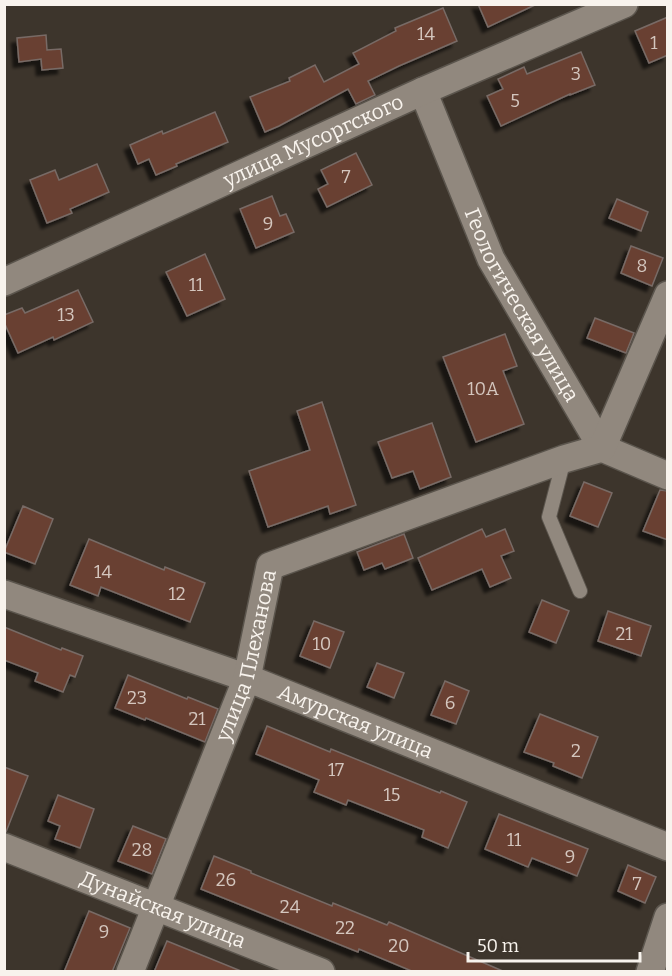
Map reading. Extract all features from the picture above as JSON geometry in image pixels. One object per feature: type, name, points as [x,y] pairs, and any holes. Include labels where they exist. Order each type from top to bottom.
[{"type":"street","name":"улица Мусоргского","points":[[4,282],[423,91],[624,4]]},
{"type":"street","name":"Геологическая улица","points":[[423,91],[491,259],[602,448]]},
{"type":"street","points":[[668,295],[602,448],[668,476]]},
{"type":"street","name":"улица Плеханова","points":[[130,972],[247,678],[270,566],[564,459],[602,448]]},
{"type":"street","name":"Амурская улица","points":[[4,594],[247,678],[668,847]]},
{"type":"street","name":"Дунайская улица","points":[[4,848],[321,972]]},
{"type":"street","points":[[650,972],[668,917]]},
{"type":"lane","points":[[564,459],[549,517],[580,591]]},
{"type":"building","points":[[478,4],[537,4],[488,27]]},
{"type":"building","points":[[443,8],[457,41],[368,81],[375,95],[356,104],[348,89],[265,132],[250,97],[290,81],[289,78],[315,65],[324,82],[359,64],[353,53],[396,31],[395,28]]},
{"type":"building","points":[[668,17],[668,55],[649,63],[635,31]]},
{"type":"building","points":[[46,35],[47,50],[61,49],[63,68],[42,70],[41,59],[19,62],[17,38]]},
{"type":"building","points":[[581,52],[595,85],[501,126],[487,96],[503,89],[498,79],[524,67],[527,74]]},
{"type":"building","points":[[215,112],[228,142],[156,175],[149,159],[138,164],[130,145]]},
{"type":"building","points":[[356,153],[372,185],[327,207],[318,189],[328,184],[321,170]]},
{"type":"building","points":[[97,164],[109,192],[70,209],[72,213],[47,223],[30,180],[55,170],[59,180]]},
{"type":"building","points":[[272,196],[280,216],[286,214],[294,232],[256,248],[240,209]]},
{"type":"building","points":[[617,199],[648,212],[641,231],[609,218]]},
{"type":"building","points":[[631,246],[663,258],[652,286],[621,273]]},
{"type":"building","points":[[205,254],[225,299],[187,316],[166,272]]},
{"type":"building","points":[[78,290],[93,322],[18,353],[4,322],[4,315],[22,308],[25,313]]},
{"type":"building","points":[[595,318],[634,333],[626,353],[587,338]]},
{"type":"building","points":[[505,334],[517,366],[503,371],[524,424],[476,442],[443,357]]},
{"type":"building","points":[[322,402],[356,505],[330,514],[328,506],[268,527],[249,471],[310,450],[297,411]]},
{"type":"building","points":[[432,423],[451,477],[420,489],[413,471],[392,478],[378,442]]},
{"type":"building","points":[[584,482],[612,493],[598,527],[570,516]]},
{"type":"building","points":[[660,490],[668,491],[668,540],[643,531]]},
{"type":"building","points":[[23,506],[53,519],[35,564],[4,552]]},
{"type":"building","points":[[482,529],[486,537],[505,529],[514,551],[501,556],[511,578],[490,587],[482,569],[432,590],[418,558]]},
{"type":"building","points":[[404,534],[413,558],[385,569],[382,563],[364,570],[357,552]]},
{"type":"building","points":[[89,539],[164,570],[165,567],[205,583],[190,622],[101,587],[98,596],[70,585]]},
{"type":"building","points":[[542,600],[569,611],[556,643],[529,632]]},
{"type":"building","points":[[608,611],[651,626],[641,656],[598,641]]},
{"type":"building","points":[[314,621],[344,632],[330,668],[300,656]]},
{"type":"building","points":[[4,627],[61,650],[62,648],[83,656],[75,677],[70,675],[63,692],[35,681],[38,673],[4,660]]},
{"type":"building","points":[[377,663],[404,673],[394,698],[367,687]]},
{"type":"building","points":[[128,675],[218,709],[205,742],[115,708]]},
{"type":"building","points":[[445,681],[469,691],[456,724],[431,715]]},
{"type":"building","points":[[540,714],[598,737],[582,778],[553,766],[554,763],[524,752]]},
{"type":"building","points":[[267,726],[330,752],[331,749],[467,802],[448,848],[422,837],[424,830],[348,800],[346,805],[314,792],[319,780],[256,754]]},
{"type":"building","points":[[4,767],[28,776],[6,832],[4,832]]},
{"type":"building","points":[[58,795],[94,809],[80,848],[55,839],[60,826],[48,821]]},
{"type":"building","points":[[499,814],[588,849],[577,876],[532,858],[528,867],[485,849]]},
{"type":"building","points":[[133,826],[166,839],[152,874],[118,861]]},
{"type":"building","points":[[214,856],[332,906],[333,903],[387,925],[389,922],[505,972],[414,972],[359,949],[358,952],[201,889]]},
{"type":"building","points":[[628,865],[656,877],[645,903],[618,891]]},
{"type":"building","points":[[89,911],[130,928],[112,972],[64,972]]},
{"type":"building","points":[[167,941],[241,971],[241,972],[154,972]]}]
